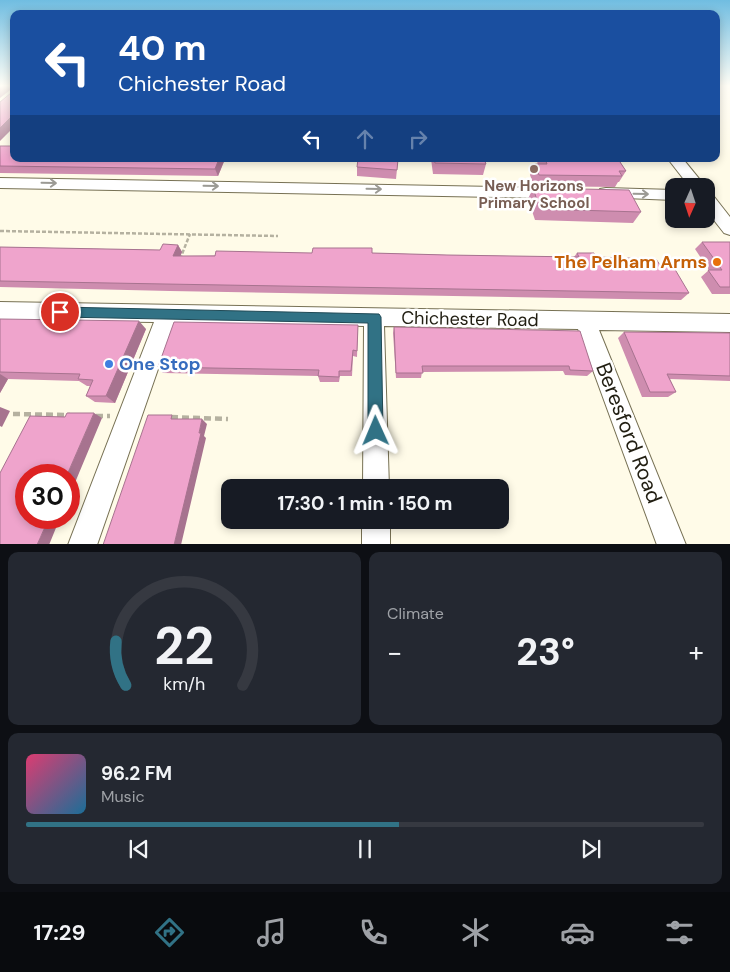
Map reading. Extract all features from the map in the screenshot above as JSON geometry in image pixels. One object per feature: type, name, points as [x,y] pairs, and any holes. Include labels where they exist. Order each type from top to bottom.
[{"type":"street","points":[[677,162],[690,178]]},
{"type":"street","points":[[0,183],[575,193]]},
{"type":"street","points":[[594,193],[665,195]]},
{"type":"street","points":[[715,210],[730,229]]},
{"type":"street","name":"Chichester Road","points":[[0,311],[730,323]]},
{"type":"street","points":[[82,544],[167,314]]},
{"type":"street","points":[[374,317],[376,479]]},
{"type":"street","name":"Beresford Road","points":[[585,321],[672,544]]},
{"type":"street","points":[[376,529],[376,544]]},
{"type":"path","points":[[0,231],[278,236]]},
{"type":"path","points":[[180,261],[190,234]]},
{"type":"building","points":[[0,111],[10,111],[10,118],[0,128]]},
{"type":"building","points":[[0,146],[10,146],[10,162],[218,162],[215,169],[0,166]]},
{"type":"building","points":[[358,162],[398,162],[397,170],[357,167]]},
{"type":"building","points":[[485,162],[486,164],[435,163]]},
{"type":"building","points":[[546,162],[620,162],[626,171],[619,171],[622,176],[539,175],[535,164],[547,164]]},
{"type":"building","points":[[533,188],[629,190],[641,212],[540,209]]},
{"type":"building","points":[[702,242],[730,242],[730,287],[720,287],[708,270],[722,270]]},
{"type":"building","points":[[163,244],[178,245],[173,256],[215,256],[216,251],[312,253],[313,248],[372,248],[372,253],[447,255],[579,257],[577,253],[594,253],[596,257],[656,259],[660,265],[673,266],[689,293],[0,281],[0,247],[160,250]]},
{"type":"building","points":[[0,319],[139,321],[106,396],[86,396],[93,380],[78,379],[80,374],[0,372]]},
{"type":"building","points":[[174,322],[358,325],[357,351],[353,350],[351,371],[339,371],[339,377],[318,376],[319,370],[158,367]]},
{"type":"building","points":[[394,327],[580,331],[593,371],[570,370],[569,366],[422,366],[423,373],[396,373]]},
{"type":"building","points":[[624,332],[730,333],[730,376],[667,374],[676,392],[650,392]]},
{"type":"building","points":[[67,413],[94,413],[72,464],[15,464],[15,529],[44,529],[37,544],[0,544],[0,473],[30,416],[65,417]]},
{"type":"building","points":[[148,415],[172,415],[171,419],[202,419],[199,433],[201,433],[174,544],[103,544]]},
{"type":"place","name":"New Horizons Primary School","points":[[534,169]]},
{"type":"place","name":"The Pelham Arms","points":[[717,262]]},
{"type":"place","name":"One Stop","points":[[109,364]]},
{"type":"route","points":[[60,312],[374,317],[376,431]]}]
